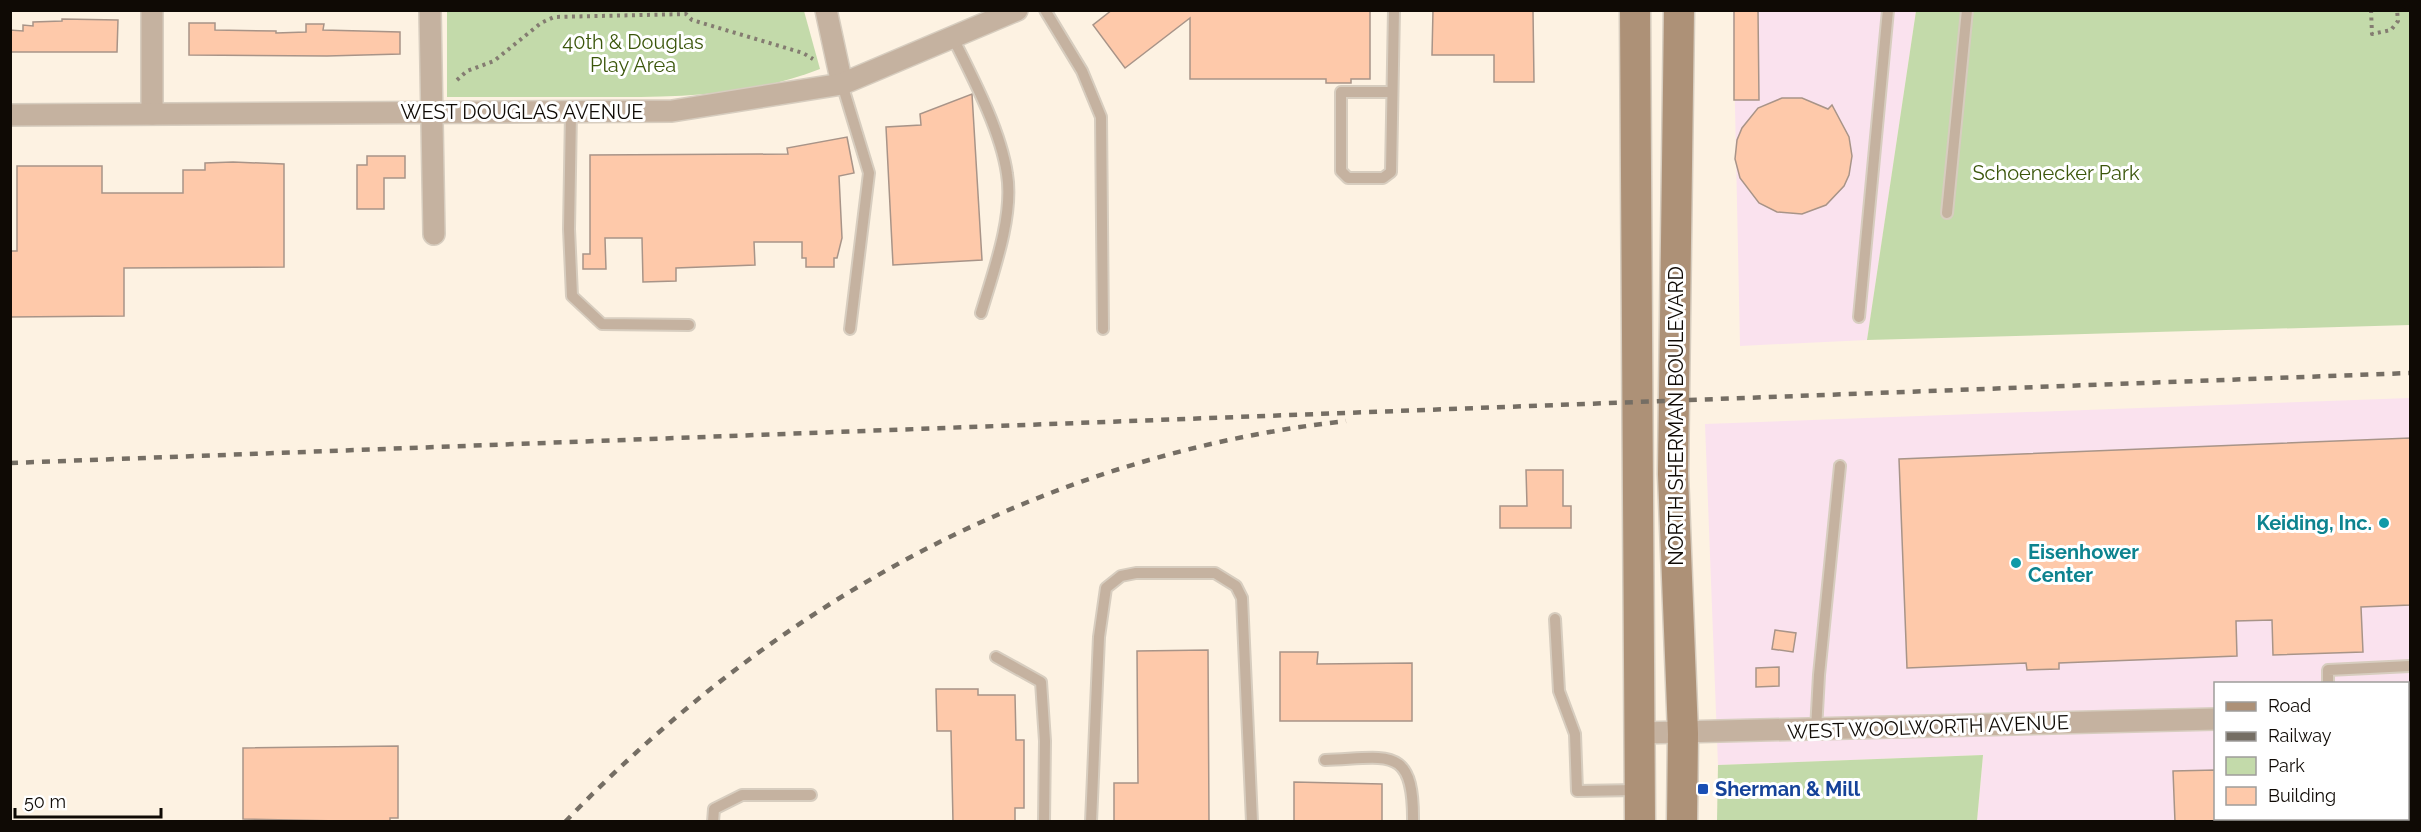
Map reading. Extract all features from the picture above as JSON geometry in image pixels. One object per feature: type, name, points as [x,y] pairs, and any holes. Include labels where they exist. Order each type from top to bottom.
[{"type":"main road","name":"NORTH SHERMAN BOULEVARD","points":[[1635,10],[1640,822]]},
{"type":"main road","name":"NORTH SHERMAN BOULEVARD","points":[[1679,10],[1673,474],[1683,734],[1682,822]]},
{"type":"street","points":[[152,10],[152,114]]},
{"type":"street","points":[[430,10],[430,113],[434,234]]},
{"type":"street","points":[[826,10],[842,84]]},
{"type":"street","name":"WEST DOUGLAS AVENUE","points":[[10,115],[672,111],[842,84],[1017,10]]},
{"type":"street","name":"WEST WOOLWORTH AVENUE","points":[[1641,733],[1683,734],[2214,719]]},
{"type":"lane","points":[[1046,10],[1082,71],[1101,117],[1103,330]]},
{"type":"lane","points":[[1392,92],[1341,92],[1341,171],[1348,178],[1383,178],[1391,172],[1394,10]]},
{"type":"lane","points":[[1859,317],[1888,10]]},
{"type":"lane","points":[[1947,213],[1967,10]]},
{"type":"lane","points":[[953,38],[973,78],[1008,175],[1005,225],[981,313]]},
{"type":"lane","points":[[842,84],[868,173],[850,329]]},
{"type":"lane","points":[[571,112],[569,229],[572,296],[602,324],[689,325]]},
{"type":"lane","points":[[1816,730],[1820,663],[1840,466]]},
{"type":"lane","points":[[1091,822],[1099,637],[1106,588],[1120,576],[1148,573],[1215,573],[1236,586],[1242,598],[1252,822]]},
{"type":"lane","points":[[1555,619],[1559,691],[1575,734],[1577,791],[1640,790]]},
{"type":"lane","points":[[996,657],[1041,682],[1045,741],[1044,822]]},
{"type":"lane","points":[[2328,682],[2328,670],[2410,666]]},
{"type":"lane","points":[[1325,760],[1387,758],[1398,763],[1412,782],[1413,822]]},
{"type":"lane","points":[[713,822],[714,809],[742,795],[811,795]]},
{"type":"path","points":[[2371,10],[2372,34],[2391,30],[2397,21],[2397,10]]},
{"type":"path","points":[[457,80],[467,71],[494,60],[541,23],[565,15],[686,14],[692,20],[803,53],[813,59]]},
{"type":"shaded area","points":[[1733,11],[1916,11],[1867,340],[1740,346]]},
{"type":"shaded area","points":[[2410,398],[2410,821],[1977,821],[1983,755],[1718,765],[1705,424]]},
{"type":"green space","name":"40th & Douglas Play Area","points":[[447,11],[804,11],[820,69],[766,85],[711,94],[627,97],[447,97]]},
{"type":"green space","name":"Schoenecker Park","points":[[1916,11],[2410,11],[2410,325],[1867,340]]},
{"type":"green space","points":[[1983,755],[1977,821],[1717,821],[1718,765]]},
{"type":"building","points":[[1112,10],[1370,10],[1370,79],[1351,79],[1351,83],[1326,83],[1326,79],[1190,79],[1190,18],[1125,68],[1093,25]]},
{"type":"building","points":[[1433,10],[1533,10],[1534,82],[1494,82],[1494,55],[1432,55]]},
{"type":"building","points":[[1734,10],[1758,10],[1759,100],[1734,100]]},
{"type":"building","points":[[62,19],[118,20],[117,52],[10,52],[10,30],[23,31],[23,25],[33,26],[33,22],[62,21]]},
{"type":"building","points":[[189,23],[215,23],[215,30],[276,31],[276,33],[306,32],[306,24],[324,24],[323,30],[400,32],[400,54],[189,55]]},
{"type":"building","points":[[972,94],[982,260],[893,265],[886,127],[921,125],[920,114]]},
{"type":"building","points":[[1782,98],[1802,98],[1828,109],[1832,105],[1849,137],[1852,156],[1849,175],[1844,186],[1826,205],[1802,214],[1777,212],[1759,203],[1740,178],[1735,159],[1737,140],[1742,128],[1758,108]]},
{"type":"building","points":[[847,137],[854,173],[839,176],[842,238],[837,258],[834,258],[834,267],[806,267],[806,258],[802,258],[802,242],[754,242],[755,265],[676,268],[676,281],[643,282],[642,238],[605,238],[606,269],[583,269],[583,254],[590,254],[590,155],[788,154],[787,148]]},
{"type":"building","points":[[367,156],[405,156],[405,178],[384,178],[384,209],[357,209],[357,165],[367,165]]},
{"type":"building","points":[[205,163],[284,164],[284,267],[124,268],[124,316],[10,317],[10,251],[17,251],[17,166],[102,166],[102,193],[183,193],[183,170],[205,170]]},
{"type":"building","points":[[2410,438],[2410,605],[2361,607],[2363,652],[2273,655],[2272,620],[2236,621],[2237,656],[2059,663],[2059,669],[2027,670],[2026,663],[1907,668],[1899,459]]},
{"type":"building","points":[[1526,470],[1563,470],[1563,506],[1571,506],[1571,528],[1500,528],[1500,506],[1527,506]]},
{"type":"building","points":[[1775,630],[1796,633],[1793,652],[1772,649]]},
{"type":"building","points":[[1208,650],[1209,822],[1114,822],[1114,783],[1138,783],[1137,651]]},
{"type":"building","points":[[1280,652],[1318,652],[1317,664],[1412,663],[1412,721],[1280,721]]},
{"type":"building","points":[[1779,667],[1779,686],[1756,687],[1756,668]]},
{"type":"building","points":[[936,689],[978,689],[978,695],[1015,695],[1016,740],[1024,740],[1024,808],[1015,808],[1015,822],[953,822],[951,731],[937,731]]},
{"type":"building","points":[[398,746],[398,818],[390,818],[390,822],[243,819],[243,748]]},
{"type":"building","points":[[2214,770],[2214,820],[2216,822],[2175,822],[2173,771]]},
{"type":"building","points":[[1294,782],[1382,784],[1382,822],[1294,822]]},
{"type":"railway","points":[[10,463],[2410,373]]},
{"type":"railway","points":[[565,822],[647,743],[733,671],[825,607],[921,552],[1021,505],[1125,467],[1234,439],[1346,421]]},
{"type":"place","name":"Keiding, Inc.","points":[[2384,523]]},
{"type":"place","name":"Eisenhower Center","points":[[2016,563]]},
{"type":"place","name":"Sherman & Mill","points":[[1703,789]]}]
